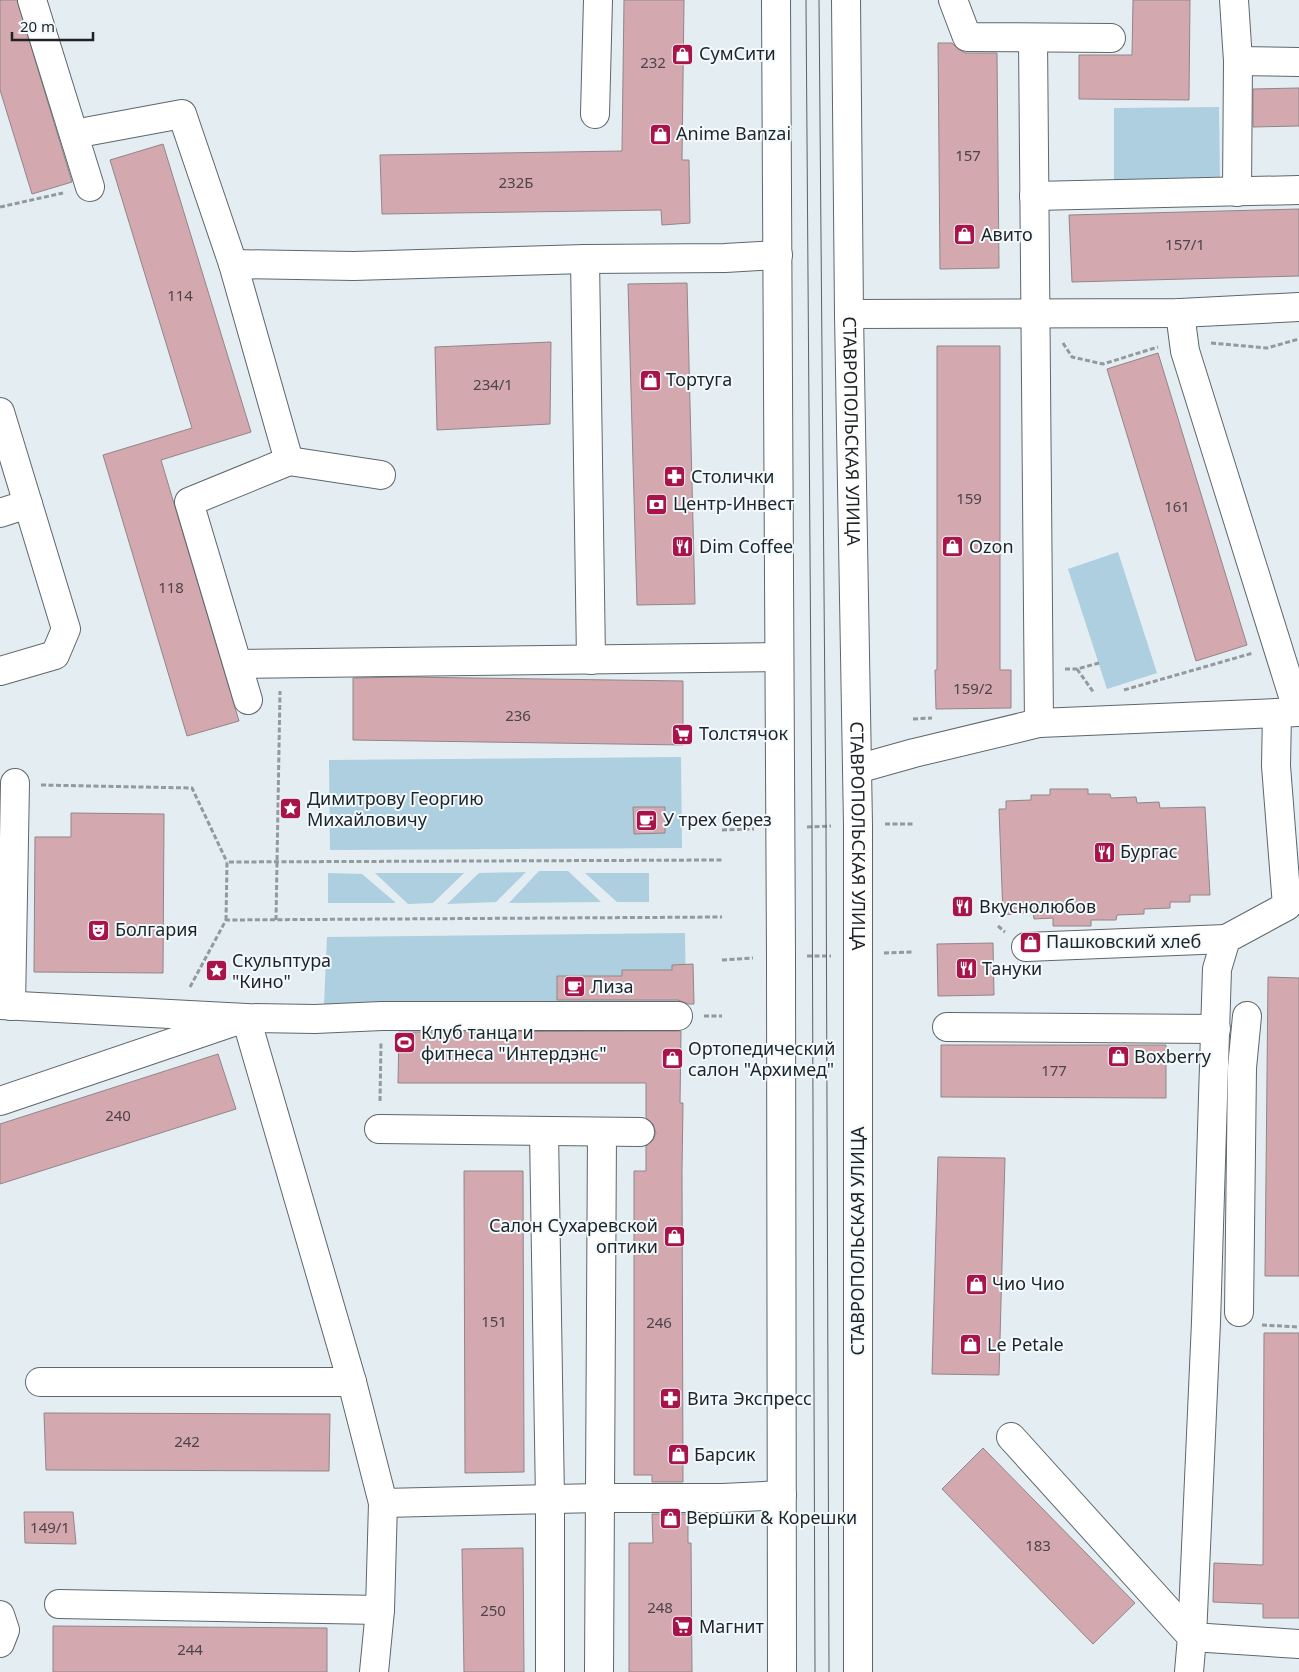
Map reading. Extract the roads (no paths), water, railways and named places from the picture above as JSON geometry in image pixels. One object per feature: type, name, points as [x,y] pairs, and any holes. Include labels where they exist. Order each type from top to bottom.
[{"type":"main road","points":[[32,0],[90,187]]},
{"type":"main road","points":[[595,114],[598,0]]},
{"type":"main road","points":[[776,0],[781,957],[782,1672]]},
{"type":"main road","name":"СТАВРОПОЛЬСКАЯ УЛИЦА","points":[[846,0],[849,314],[858,825],[858,1672]]},
{"type":"main road","points":[[953,0],[967,38],[1111,38]]},
{"type":"main road","points":[[1234,0],[1238,62],[1237,192]]},
{"type":"main road","points":[[1033,38],[1039,723]]},
{"type":"main road","points":[[1238,62],[1299,62]]},
{"type":"main road","points":[[74,134],[182,114],[233,264],[289,461]]},
{"type":"main road","points":[[1034,196],[1299,190]]},
{"type":"main road","points":[[233,264],[354,266],[585,259],[725,258],[778,255]]},
{"type":"main road","points":[[585,259],[591,660]]},
{"type":"main road","points":[[849,314],[1180,313],[1299,307]]},
{"type":"main road","points":[[1026,947],[1226,939],[1293,907],[1266,766],[1291,712],[1277,646],[1185,350],[1180,313]]},
{"type":"main road","points":[[0,670],[55,655],[66,629],[2,423]]},
{"type":"main road","points":[[248,700],[189,502],[289,461],[381,476]]},
{"type":"main road","points":[[0,513],[28,504]]},
{"type":"main road","points":[[238,664],[779,657]]},
{"type":"main road","points":[[857,769],[914,753],[1039,723],[1291,712]]},
{"type":"main road","points":[[15,783],[5,1005],[246,1018],[678,1016]]},
{"type":"main road","points":[[1189,1672],[1208,1260],[1217,969],[1226,939]]},
{"type":"main road","points":[[1239,1312],[1242,1068],[1247,1016]]},
{"type":"main road","points":[[0,1101],[246,1018]]},
{"type":"main road","points":[[246,1018],[352,1382],[383,1503],[380,1610],[374,1672]]},
{"type":"main road","points":[[947,1027],[1216,1028]]},
{"type":"main road","points":[[1214,1068],[1242,1068]]},
{"type":"main road","points":[[1212,1128],[1242,1130]]},
{"type":"main road","points":[[379,1129],[640,1132]]},
{"type":"main road","points":[[544,1132],[550,1500],[550,1672]]},
{"type":"main road","points":[[598,1672],[602,1132]]},
{"type":"main road","points":[[1210,1195],[1241,1197]]},
{"type":"main road","points":[[1208,1260],[1240,1262]]},
{"type":"main road","points":[[40,1382],[352,1382]]},
{"type":"main road","points":[[1011,1437],[1192,1637],[1299,1644]]},
{"type":"main road","points":[[383,1503],[600,1498],[723,1498],[782,1495]]},
{"type":"main road","points":[[59,1604],[380,1610]]},
{"type":"main road","points":[[0,1615],[5,1630],[0,1643]]},
{"type":"tram line","points":[[806,0],[812,826],[815,1672]]},
{"type":"tram line","points":[[819,0],[826,826],[829,1672]]},
{"type":"place","name":"СумСити","points":[[683,54]]},
{"type":"place","name":"Anime Banzai","points":[[660,134]]},
{"type":"place","name":"Авито","points":[[965,235]]},
{"type":"place","name":"Тортуга","points":[[650,380]]},
{"type":"place","name":"Столички","points":[[675,477]]},
{"type":"place","name":"Центр-Инвест","points":[[657,504]]},
{"type":"place","name":"Dim Coffee","points":[[683,547]]},
{"type":"place","name":"Ozon","points":[[953,547]]},
{"type":"place","name":"Толстячок","points":[[683,734]]},
{"type":"place","name":"Димитрову Георгию Михайловичу","points":[[291,809]]},
{"type":"place","name":"У трех берез","points":[[647,820]]},
{"type":"place","name":"Бургас","points":[[1104,852]]},
{"type":"place","name":"Вкуснолюбов","points":[[963,907]]},
{"type":"place","name":"Болгария","points":[[99,930]]},
{"type":"place","name":"Пашковский хлеб","points":[[1030,942]]},
{"type":"place","name":"Тануки","points":[[966,969]]},
{"type":"place","name":"Скульптура \"Кино\"","points":[[216,971]]},
{"type":"place","name":"Лиза","points":[[575,987]]},
{"type":"place","name":"Клуб танца и фитнеса \"Интердэнс\"","points":[[405,1043]]},
{"type":"place","name":"Boxberry","points":[[1118,1057]]},
{"type":"place","name":"Ортопедический салон \"Архимед\"","points":[[672,1059]]},
{"type":"place","name":"Салон Сухаревской оптики","points":[[674,1236]]},
{"type":"place","name":"Чио Чио","points":[[976,1284]]},
{"type":"place","name":"Le Petale","points":[[971,1345]]},
{"type":"place","name":"Вита Экспресс","points":[[671,1399]]},
{"type":"place","name":"Барсик","points":[[678,1455]]},
{"type":"place","name":"Вершки & Корешки","points":[[670,1518]]},
{"type":"place","name":"Магнит","points":[[683,1627]]}]
